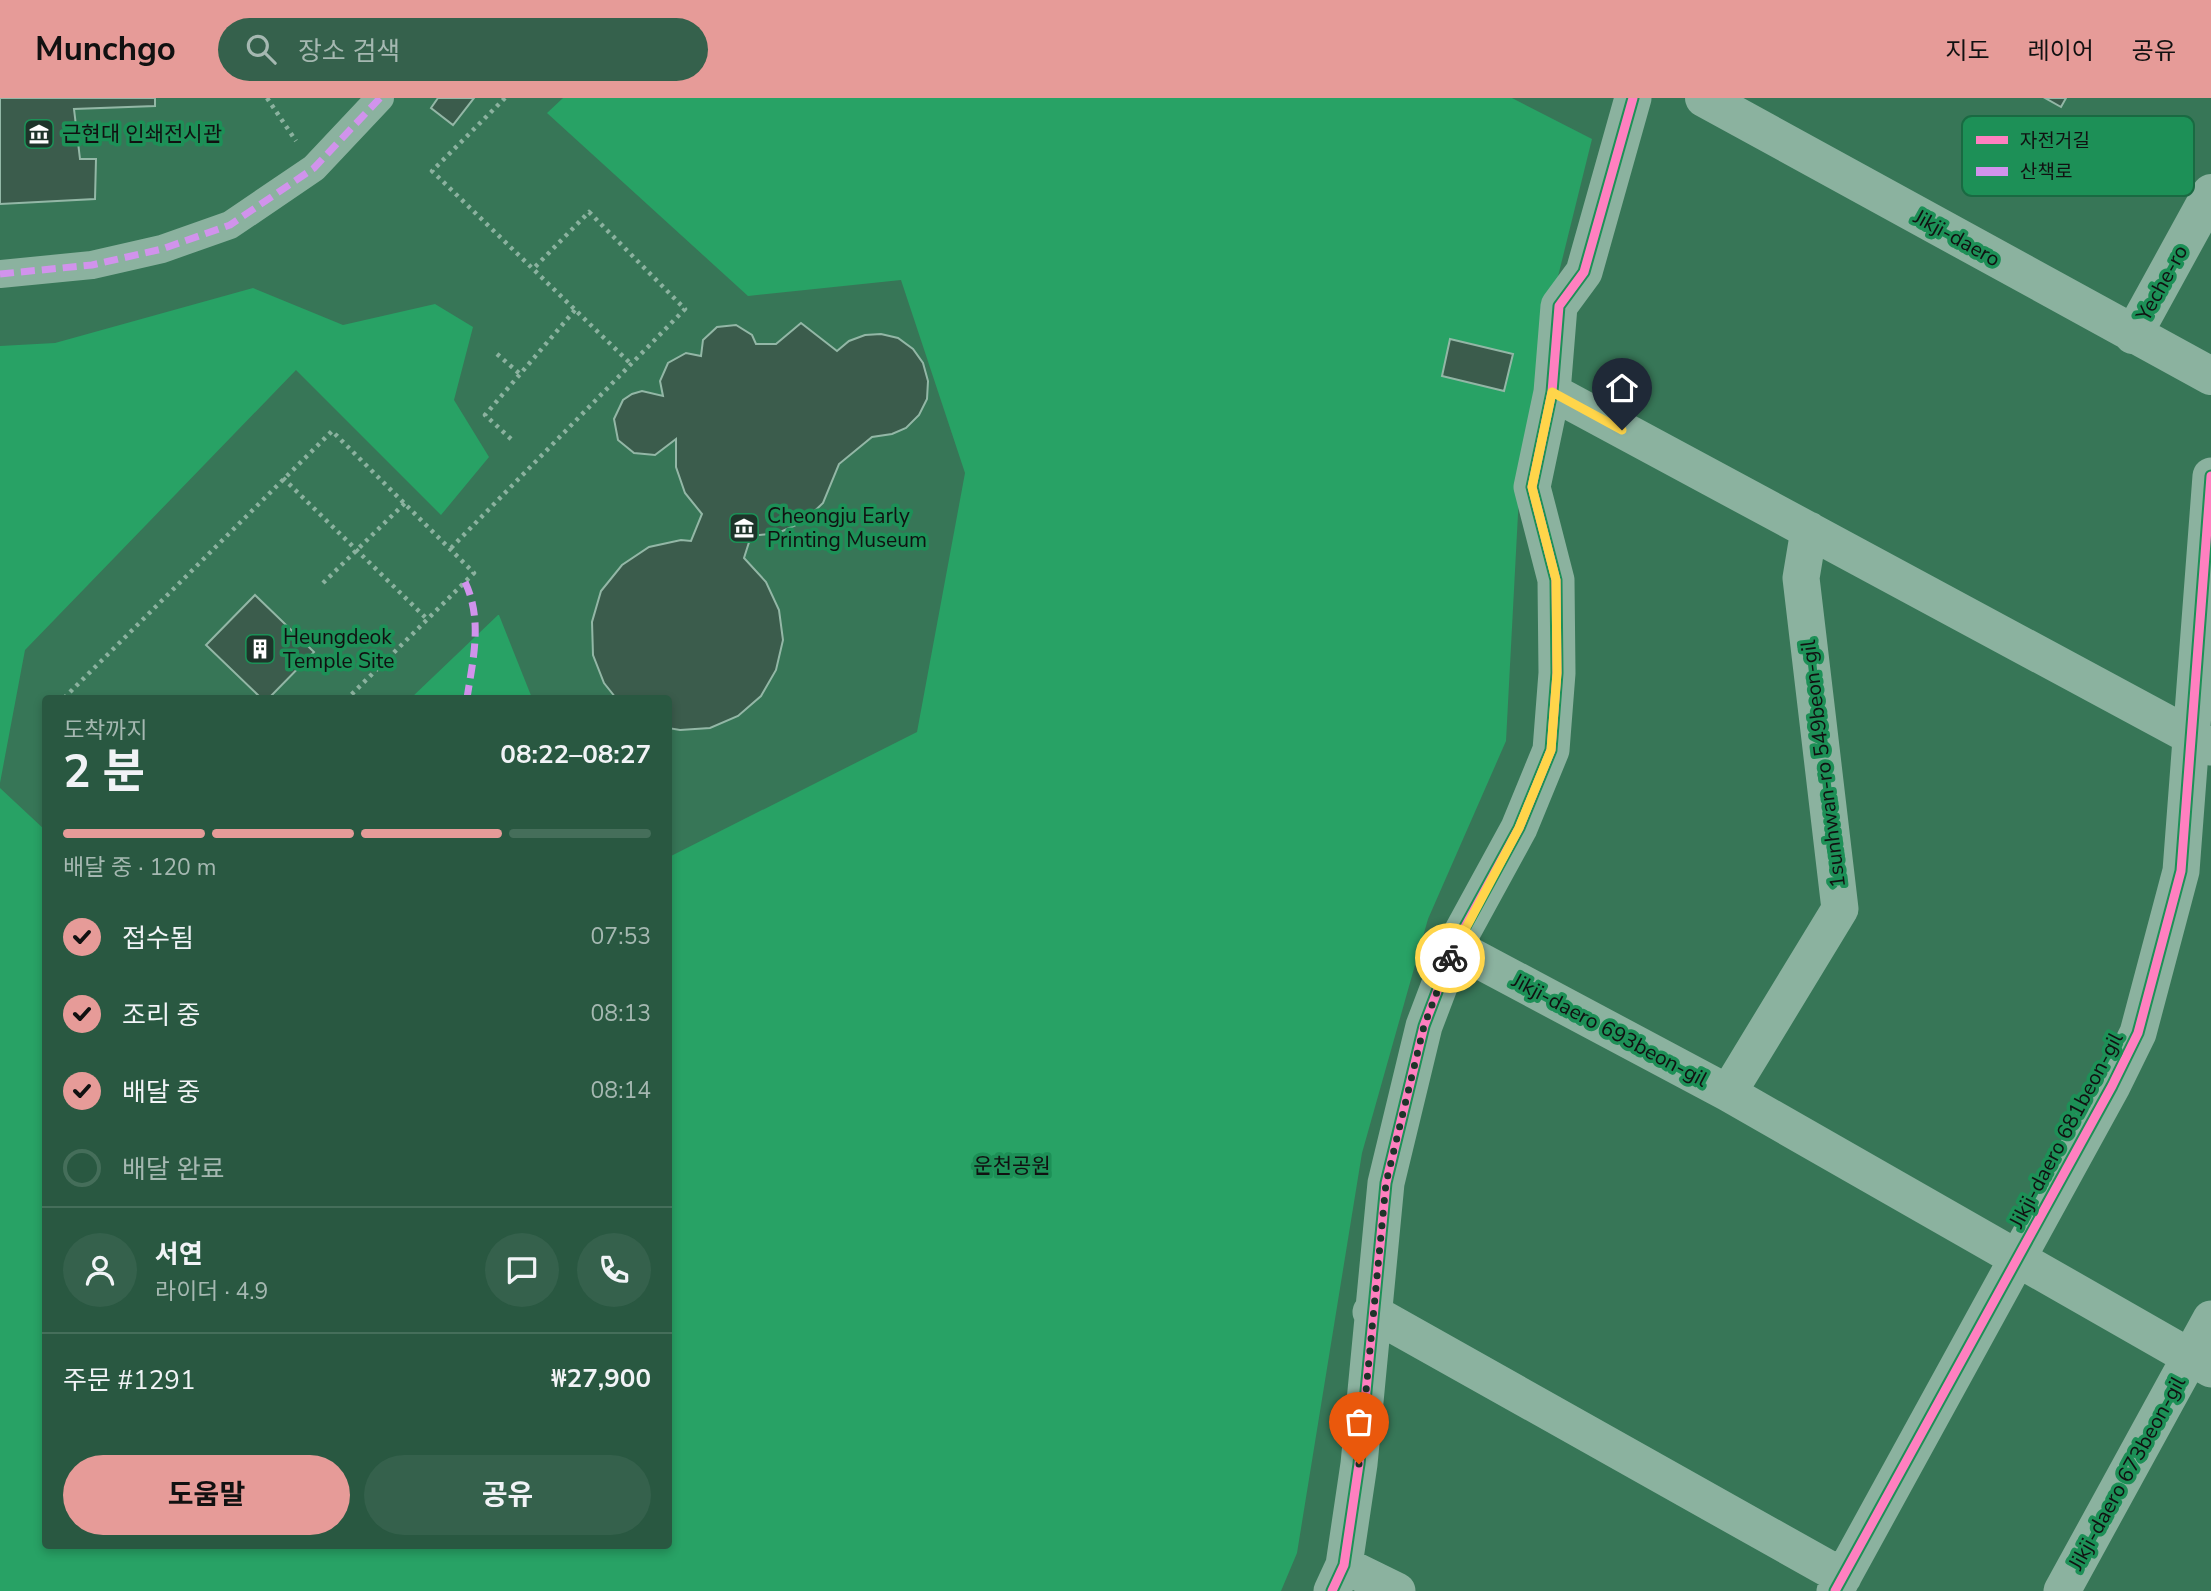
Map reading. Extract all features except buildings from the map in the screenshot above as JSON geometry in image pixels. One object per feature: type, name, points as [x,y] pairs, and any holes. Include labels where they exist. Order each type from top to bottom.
[{"type":"street","points":[[0,274],[92,265],[162,249],[230,225],[314,168],[380,98]]},
{"type":"street","points":[[1397,1591],[1338,1578],[1359,1464],[1371,1312],[1386,1183],[1424,1026],[1454,947],[1519,828],[1551,750],[1557,673],[1556,580],[1532,487],[1552,392],[1559,306],[1584,272],[1633,98]]},
{"type":"street","name":"Jikji-daero","points":[[1704,98],[2211,376]]},
{"type":"street","name":"Yeche-ro","points":[[2133,335],[2211,193]]},
{"type":"street","points":[[1552,392],[2201,741]]},
{"type":"street","name":"Jikji-daero 681beon-gil","points":[[1371,1312],[1632,1458],[1839,1584],[2112,1086],[2138,1033],[2181,871],[2201,741],[2211,476]]},
{"type":"street","name":"1sunhwan-ro 549beon-gil","points":[[1728,1093],[1840,909],[1801,578],[1809,530]]},
{"type":"street","name":"Jikji-daero 693beon-gil","points":[[1454,947],[1728,1093]]},
{"type":"street","name":"Jikji-daero 681beon-gil","points":[[1728,1093],[2017,1260]]},
{"type":"street","points":[[2017,1260],[2201,1363]]},
{"type":"street","name":"Jikji-daero 673beon-gil","points":[[2062,1591],[2201,1363],[2211,1319]]},
{"type":"path","points":[[267,98],[314,168]]},
{"type":"path","points":[[505,98],[432,171],[631,364]]},
{"type":"path","points":[[451,548],[685,309],[589,212],[533,269]]},
{"type":"path","points":[[511,439],[485,415],[575,310]]},
{"type":"path","points":[[497,354],[520,374]]},
{"type":"path","points":[[67,695],[332,431],[474,573],[351,695]]},
{"type":"path","points":[[283,478],[427,620]]},
{"type":"path","points":[[323,583],[405,503]]},
{"type":"green space","name":"운천공원","points":[[563,98],[1512,98],[1592,139],[1545,329],[1519,495],[1506,741],[1428,919],[1362,1153],[1297,1553],[1281,1591],[0,1591],[0,788],[42,827],[42,1549],[672,1549],[672,855],[917,732],[965,473],[901,280],[748,296],[547,113]]},
{"type":"green space","points":[[253,288],[343,325],[435,304],[473,327],[454,400],[489,457],[441,515],[296,370],[25,650],[0,783],[0,346],[55,343]]},
{"type":"green space","points":[[498,615],[531,695],[414,695]]},
{"type":"marked path","points":[[0,274],[92,265],[162,249],[230,225],[314,168],[380,98]]},
{"type":"marked path","points":[[465,582],[474,611],[475,625],[474,654],[467,695]]},
{"type":"cycle path","points":[[1332,1591],[1344,1565],[1359,1464],[1386,1183],[1424,1026],[1454,947],[1519,828],[1551,750],[1557,673],[1556,580],[1532,487],[1552,392],[1559,306],[1584,272],[1633,98]]},
{"type":"cycle path","points":[[1835,1591],[2112,1086],[2138,1033],[2181,871],[2211,476]]},
{"type":"way so far","points":[[1359,1464],[1371,1312],[1386,1183],[1424,1026],[1450,958]]},
{"type":"place","name":"근현대 인쇄전시관","points":[[39,134]]},
{"type":"place","name":"Cheongju Early Printing Museum","points":[[744,528]]},
{"type":"place","name":"Heungdeok Temple Site","points":[[260,649]]},
{"type":"route","points":[[1450,958],[1519,828],[1551,750],[1557,673],[1556,580],[1532,487],[1552,392],[1622,430]]}]
